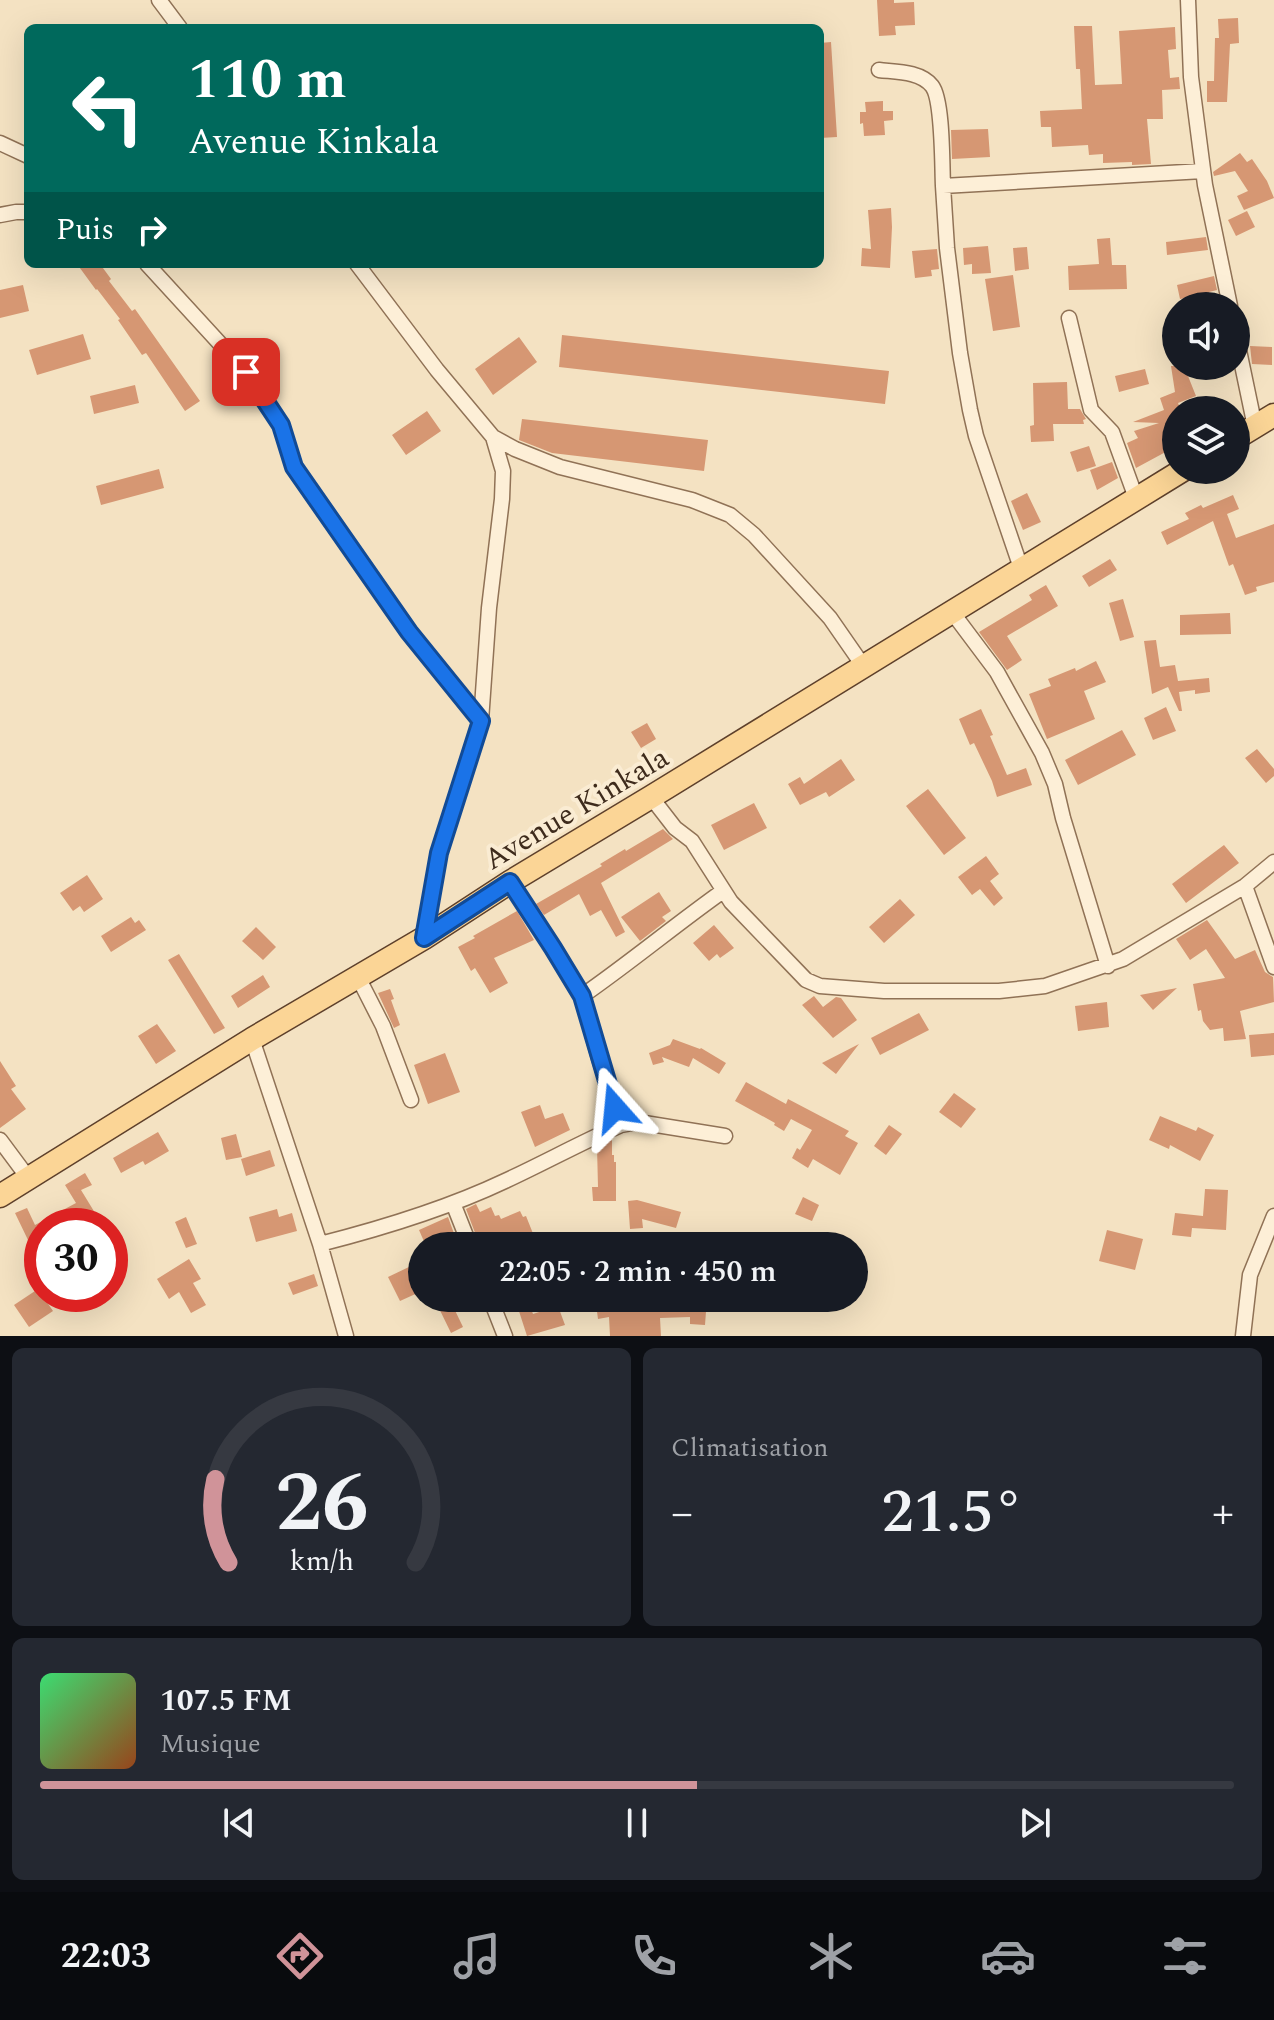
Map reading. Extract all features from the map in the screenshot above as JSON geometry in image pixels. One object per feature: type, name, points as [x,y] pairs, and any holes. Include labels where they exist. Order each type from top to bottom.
[{"type":"main road","name":"Avenue Kinkala","points":[[0,1196],[1162,483]]},
{"type":"street","points":[[159,0],[177,24]]},
{"type":"street","points":[[1188,0],[1191,77],[1203,171],[1227,292]]},
{"type":"street","points":[[879,70],[908,73],[923,79],[933,87],[938,103],[947,248],[970,410],[1022,571]]},
{"type":"street","points":[[0,143],[24,154]]},
{"type":"street","points":[[943,186],[1203,171]]},
{"type":"street","points":[[0,215],[24,212]]},
{"type":"street","points":[[151,268],[246,372],[281,425],[294,467],[409,632],[481,721]]},
{"type":"street","points":[[360,268],[437,370],[493,437],[560,467],[692,500],[730,515],[754,535],[830,618],[864,667]]},
{"type":"street","points":[[1069,318],[1091,410],[1112,432],[1136,498]]},
{"type":"street","points":[[1245,380],[1255,427]]},
{"type":"street","points":[[424,938],[439,853],[481,721],[489,608],[502,499],[503,471],[493,437]]},
{"type":"street","points":[[952,612],[997,672],[1042,753],[1055,784],[1108,966]]},
{"type":"street","points":[[651,797],[675,828],[692,841],[731,902],[806,980],[820,986],[884,991],[999,991],[1045,986],[1123,959],[1245,886],[1274,862]]},
{"type":"street","points":[[510,882],[582,996],[621,1125]]},
{"type":"street","points":[[1245,886],[1274,967]]},
{"type":"street","points":[[582,996],[723,891]]},
{"type":"street","points":[[358,977],[383,1026],[411,1100]]},
{"type":"street","points":[[252,1039],[320,1244],[346,1336]]},
{"type":"street","points":[[320,1244],[369,1232],[453,1203],[504,1182],[621,1125],[638,1122],[725,1136]]},
{"type":"street","points":[[0,1140],[29,1179]]},
{"type":"street","points":[[453,1203],[464,1232]]},
{"type":"street","points":[[1243,1336],[1250,1275],[1274,1216]]},
{"type":"street","points":[[496,1312],[505,1336]]},
{"type":"building","points":[[877,0],[914,2],[915,25],[895,26],[896,35],[879,36]]},
{"type":"building","points":[[1238,18],[1239,43],[1230,44],[1227,102],[1207,102],[1207,81],[1214,81],[1218,19]]},
{"type":"building","points":[[1074,26],[1092,26],[1095,85],[1122,84],[1119,31],[1175,27],[1176,49],[1168,50],[1170,78],[1179,77],[1180,89],[1162,90],[1163,119],[1147,119],[1151,164],[1103,163],[1103,154],[1089,155],[1088,145],[1052,147],[1051,127],[1041,127],[1040,111],[1082,109]]},
{"type":"building","points":[[831,42],[837,137],[824,138],[824,43]]},
{"type":"building","points":[[883,101],[883,111],[893,111],[893,120],[884,121],[885,135],[864,136],[860,112],[866,112],[865,102]]},
{"type":"building","points":[[988,129],[990,157],[952,159],[951,130]]},
{"type":"building","points":[[1240,153],[1247,162],[1252,159],[1274,198],[1244,210],[1237,196],[1248,191],[1235,171],[1214,176],[1213,172]]},
{"type":"building","points":[[891,208],[890,268],[861,266],[862,248],[871,249],[868,210]]},
{"type":"building","points":[[1247,211],[1255,227],[1236,236],[1228,220]]},
{"type":"building","points":[[1206,237],[1208,250],[1167,255],[1166,242]]},
{"type":"building","points":[[1110,238],[1112,265],[1126,265],[1127,289],[1069,290],[1068,266],[1099,264],[1097,239]]},
{"type":"building","points":[[988,246],[991,273],[972,274],[972,264],[964,265],[963,248]]},
{"type":"building","points":[[1027,247],[1029,269],[1015,271],[1013,248]]},
{"type":"building","points":[[937,249],[939,269],[931,270],[932,276],[915,278],[912,251]]},
{"type":"building","points":[[80,268],[103,268],[111,279],[109,281],[132,311],[135,309],[200,401],[185,411],[146,353],[142,355],[120,319]]},
{"type":"building","points":[[1013,275],[1020,327],[993,331],[985,279]]},
{"type":"building","points":[[1214,276],[1217,290],[1178,292],[1177,285]]},
{"type":"building","points":[[23,285],[29,311],[0,318],[0,290]]},
{"type":"building","points":[[83,334],[91,359],[37,375],[29,350]]},
{"type":"building","points":[[562,335],[889,371],[885,404],[559,367]]},
{"type":"building","points":[[519,337],[537,362],[493,395],[475,369]]},
{"type":"building","points":[[1250,346],[1272,347],[1272,365],[1252,364]]},
{"type":"building","points":[[1145,369],[1149,384],[1119,392],[1115,376]]},
{"type":"building","points":[[1173,380],[1190,380],[1196,396],[1165,396],[1175,392]]},
{"type":"building","points":[[1067,382],[1068,409],[1080,409],[1086,419],[1083,420],[1084,424],[1053,424],[1054,441],[1031,442],[1030,426],[1034,425],[1033,383]]},
{"type":"building","points":[[135,385],[139,403],[94,414],[90,396]]},
{"type":"building","points":[[427,411],[441,431],[406,455],[392,435]]},
{"type":"building","points":[[1162,411],[1162,454],[1136,468],[1127,443],[1138,438],[1134,431],[1159,423],[1133,422]]},
{"type":"building","points":[[522,419],[708,440],[704,471],[552,453],[519,440]]},
{"type":"building","points":[[1089,446],[1096,466],[1077,472],[1070,452]]},
{"type":"building","points":[[1112,462],[1118,478],[1097,490],[1090,470]]},
{"type":"building","points":[[159,469],[164,488],[101,505],[96,486]]},
{"type":"building","points":[[1027,493],[1041,522],[1023,530],[1011,501]]},
{"type":"building","points":[[1233,495],[1239,509],[1227,514],[1236,538],[1274,524],[1274,582],[1256,587],[1257,591],[1245,595],[1233,564],[1229,566],[1213,521],[1167,545],[1161,532],[1189,519],[1185,513]]},
{"type":"building","points":[[1110,559],[1117,570],[1089,587],[1082,576]]},
{"type":"building","points":[[1046,585],[1058,606],[1007,636],[1022,660],[1007,670],[979,632],[1032,600],[1029,595]]},
{"type":"building","points":[[1123,599],[1134,637],[1120,641],[1109,603]]},
{"type":"building","points":[[1230,613],[1231,634],[1180,635],[1180,615]]},
{"type":"building","points":[[1156,640],[1160,667],[1175,665],[1178,681],[1209,678],[1210,692],[1179,692],[1182,711],[1179,711],[1168,687],[1152,694],[1144,641]]},
{"type":"building","points":[[1096,661],[1106,682],[1084,691],[1095,719],[1047,739],[1029,694],[1051,686],[1048,679]]},
{"type":"building","points":[[1166,707],[1176,731],[1153,740],[1144,718]]},
{"type":"building","points":[[981,709],[1007,775],[1026,768],[1032,785],[997,797],[974,743],[970,745],[959,719]]},
{"type":"building","points":[[647,723],[656,739],[641,748],[631,732]]},
{"type":"building","points":[[1122,730],[1136,755],[1078,785],[1065,760]]},
{"type":"building","points":[[1257,749],[1274,769],[1274,776],[1266,783],[1245,758]]},
{"type":"building","points":[[841,759],[855,780],[829,797],[826,792],[800,805],[788,784],[800,777],[804,784]]},
{"type":"building","points":[[928,789],[966,838],[944,855],[906,806]]},
{"type":"building","points":[[754,803],[767,828],[724,850],[711,825]]},
{"type":"building","points":[[663,829],[673,839],[601,883],[625,932],[616,937],[601,910],[590,916],[579,894],[544,915],[536,904],[625,849]]},
{"type":"building","points":[[1224,845],[1239,863],[1186,903],[1172,884]]},
{"type":"building","points":[[986,856],[999,874],[990,881],[1003,898],[994,906],[980,889],[972,895],[958,877]]},
{"type":"building","points":[[87,875],[103,899],[84,912],[80,906],[73,911],[60,893]]},
{"type":"building","points":[[659,892],[671,911],[662,917],[666,921],[640,941],[621,917]]},
{"type":"building","points":[[900,899],[915,915],[884,943],[869,927]]},
{"type":"building","points":[[517,911],[534,940],[494,958],[508,983],[490,993],[475,968],[471,971],[458,947]]},
{"type":"building","points":[[131,917],[135,923],[139,920],[146,930],[111,952],[101,936]]},
{"type":"building","points":[[1207,920],[1235,959],[1255,950],[1265,972],[1273,977],[1274,1002],[1240,1011],[1246,1039],[1224,1041],[1223,1028],[1210,1030],[1203,1021],[1201,1010],[1198,1011],[1193,984],[1225,978],[1206,949],[1190,960],[1176,939]]},
{"type":"building","points":[[714,925],[734,948],[720,958],[717,954],[709,961],[693,943]]},
{"type":"building","points":[[256,927],[276,947],[263,960],[242,941]]},
{"type":"building","points":[[179,954],[225,1028],[214,1034],[168,960]]},
{"type":"building","points":[[263,975],[270,987],[238,1008],[231,996]]},
{"type":"building","points":[[1177,988],[1153,1010],[1140,995]]},
{"type":"building","points":[[390,989],[400,1025],[394,1028],[378,993]]},
{"type":"building","points":[[814,996],[823,1007],[836,997],[841,998],[857,1020],[833,1038],[802,1005]]},
{"type":"building","points":[[1107,1002],[1109,1027],[1078,1031],[1075,1006]]},
{"type":"building","points":[[919,1013],[929,1030],[880,1055],[871,1038]]},
{"type":"building","points":[[157,1024],[176,1051],[156,1064],[138,1036]]},
{"type":"building","points":[[1274,1033],[1274,1055],[1251,1057],[1249,1035]]},
{"type":"building","points":[[673,1039],[701,1048],[726,1063],[719,1074],[693,1058],[689,1067],[662,1057],[664,1062],[653,1065],[649,1053],[670,1045]]},
{"type":"building","points":[[859,1044],[836,1074],[822,1063]]},
{"type":"building","points":[[445,1053],[460,1092],[428,1104],[414,1065]]},
{"type":"building","points":[[0,1061],[16,1086],[11,1089],[26,1109],[0,1128]]},
{"type":"building","points":[[746,1082],[786,1104],[788,1099],[849,1131],[845,1136],[858,1143],[840,1175],[813,1159],[808,1168],[792,1158],[812,1130],[791,1119],[784,1131],[735,1101]]},
{"type":"building","points":[[954,1093],[976,1109],[961,1128],[939,1112]]},
{"type":"building","points":[[540,1105],[545,1119],[563,1113],[570,1130],[535,1147],[521,1112]]},
{"type":"building","points":[[1160,1116],[1214,1135],[1200,1161],[1170,1145],[1169,1149],[1149,1140]]},
{"type":"building","points":[[889,1125],[902,1134],[886,1155],[874,1146]]},
{"type":"building","points":[[158,1132],[169,1151],[145,1165],[143,1161],[121,1173],[113,1158]]},
{"type":"building","points":[[236,1134],[242,1157],[226,1160],[221,1138]]},
{"type":"building","points":[[612,1140],[612,1155],[616,1162],[616,1201],[593,1201],[592,1187],[598,1187],[597,1147]]},
{"type":"building","points":[[270,1150],[275,1166],[246,1176],[241,1159]]},
{"type":"building","points":[[85,1173],[92,1185],[81,1190],[92,1208],[67,1208],[76,1203],[65,1185]]},
{"type":"building","points":[[1205,1189],[1228,1190],[1226,1230],[1192,1228],[1191,1237],[1172,1235],[1175,1213],[1203,1216]]},
{"type":"building","points":[[803,1197],[819,1205],[812,1221],[795,1214]]},
{"type":"building","points":[[637,1200],[681,1212],[676,1228],[642,1219],[643,1228],[630,1229],[628,1201]]},
{"type":"building","points":[[476,1204],[480,1212],[491,1207],[495,1216],[499,1215],[501,1219],[520,1211],[523,1217],[526,1216],[532,1232],[475,1232],[466,1209]]},
{"type":"building","points":[[24,1209],[24,1232],[15,1213]]},
{"type":"building","points":[[277,1209],[279,1217],[292,1213],[297,1231],[256,1242],[249,1217]]},
{"type":"building","points":[[186,1217],[197,1244],[186,1248],[175,1222]]},
{"type":"building","points":[[448,1217],[453,1232],[420,1232]]},
{"type":"building","points":[[1107,1230],[1143,1239],[1135,1270],[1099,1261]]},
{"type":"building","points":[[189,1259],[201,1279],[193,1283],[206,1305],[191,1313],[179,1292],[169,1299],[157,1279]]},
{"type":"building","points":[[408,1267],[408,1297],[400,1301],[388,1277]]},
{"type":"building","points":[[314,1274],[318,1286],[293,1295],[288,1283]]},
{"type":"building","points":[[24,1298],[24,1312],[52,1312],[29,1327],[14,1305]]},
{"type":"building","points":[[441,1312],[456,1312],[463,1327],[451,1333]]},
{"type":"building","points":[[519,1312],[560,1312],[565,1325],[527,1336]]},
{"type":"building","points":[[597,1312],[706,1312],[705,1325],[690,1324],[690,1317],[660,1318],[661,1336],[610,1336],[609,1317],[598,1319]]},
{"type":"route","points":[[246,372],[281,425],[294,467],[409,632],[481,721],[439,853],[424,938],[510,882],[582,996],[615,1108]]}]
